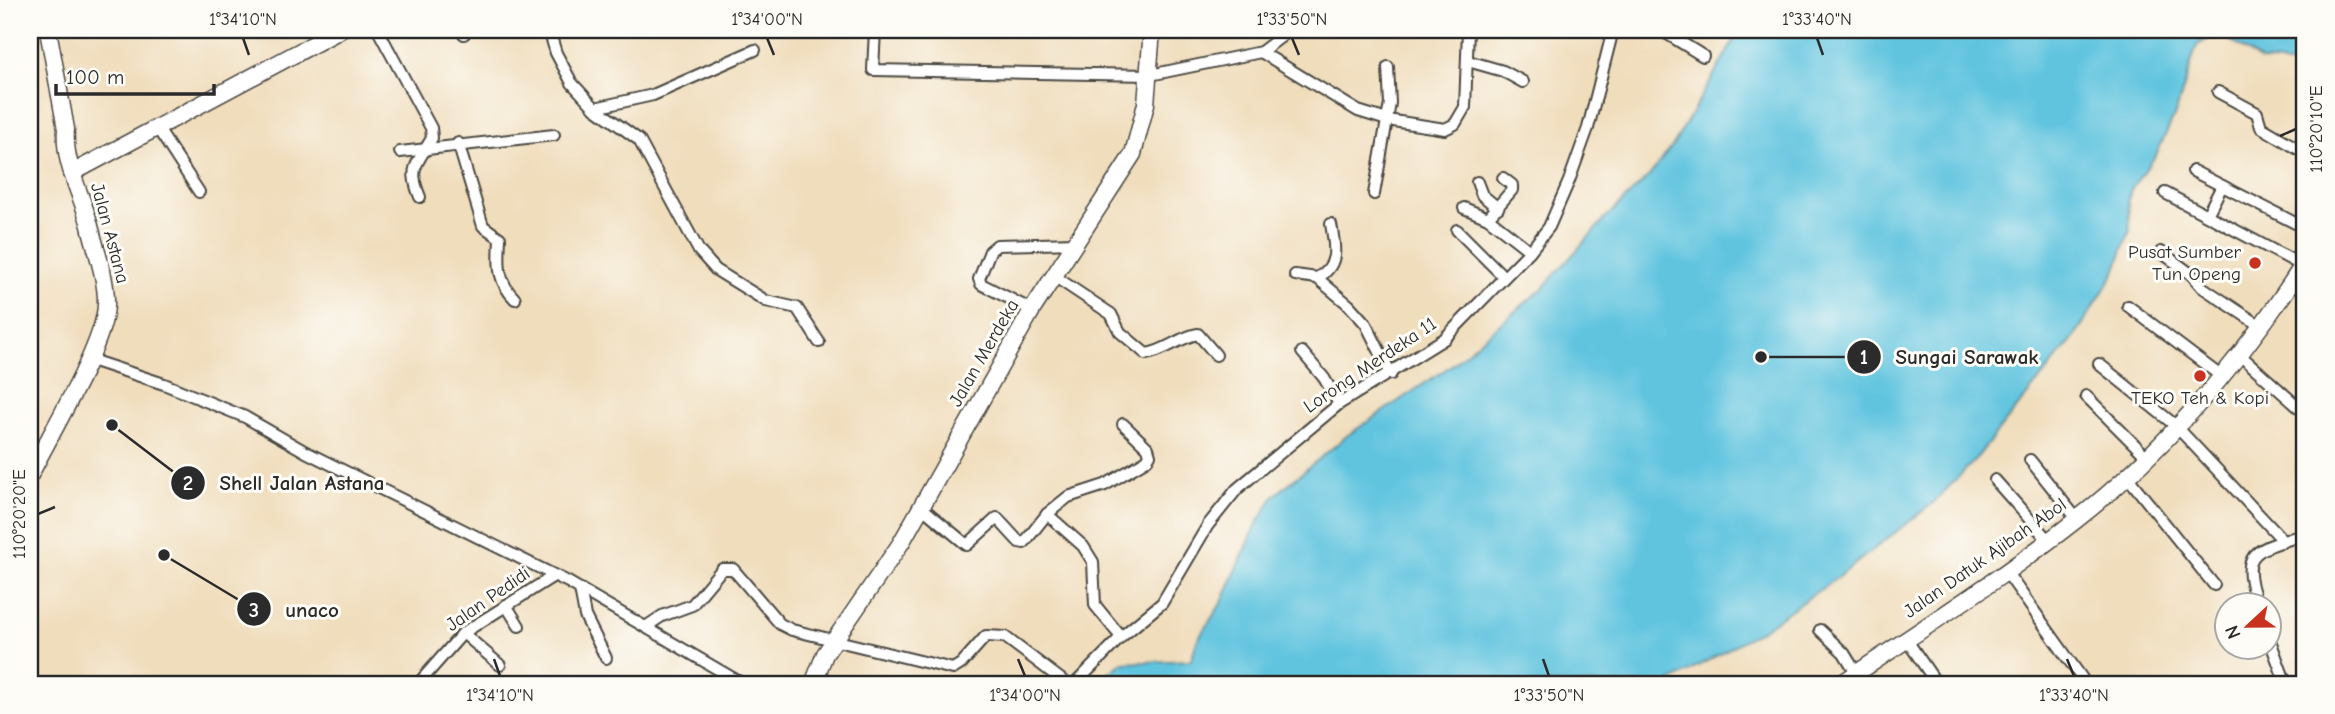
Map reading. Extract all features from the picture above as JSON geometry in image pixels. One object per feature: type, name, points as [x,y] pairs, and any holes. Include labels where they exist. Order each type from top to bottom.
[{"type":"main road","name":"Jalan Astana","points":[[30,475],[88,359],[104,318],[106,303],[82,197],[76,190],[75,172],[65,142],[48,30]]},
{"type":"main road","points":[[75,172],[340,30]]},
{"type":"main road","name":"Jalan Merdeka","points":[[816,678],[834,639],[901,543],[1032,310],[1133,154],[1146,104],[1152,30]]},
{"type":"main road","name":"Jalan Datuk Ajibah Abol","points":[[1841,684],[1860,679],[1906,639],[2007,573],[2077,519],[2147,457],[2240,355],[2304,264]]},
{"type":"street","points":[[378,30],[431,128],[432,138],[414,165],[413,181],[420,197]]},
{"type":"street","points":[[549,30],[556,53],[572,83],[595,108],[639,141],[692,241],[716,270],[766,300],[797,308],[819,342]]},
{"type":"street","points":[[875,30],[873,70],[1150,75],[1261,52],[1290,30]]},
{"type":"street","points":[[1261,52],[1358,111],[1387,120],[1445,129],[1455,124],[1465,107],[1468,30]]},
{"type":"street","name":"Lorong Merdeka 11","points":[[1075,684],[1121,637],[1162,603],[1208,525],[1237,489],[1339,404],[1444,339],[1530,251],[1549,227],[1569,181],[1588,128],[1610,30]]},
{"type":"street","points":[[1661,30],[1703,56]]},
{"type":"street","points":[[595,108],[653,96],[755,50]]},
{"type":"street","points":[[1468,61],[1503,71],[1523,82]]},
{"type":"street","points":[[1374,194],[1390,103],[1388,67]]},
{"type":"street","points":[[2218,92],[2257,113],[2261,127],[2305,153]]},
{"type":"street","points":[[158,129],[199,192]]},
{"type":"street","points":[[400,152],[458,143],[554,135]]},
{"type":"street","points":[[458,143],[483,226],[500,237],[499,276],[504,288],[515,299]]},
{"type":"street","points":[[2193,171],[2305,228]]},
{"type":"street","points":[[1488,218],[1511,190],[1512,185],[1503,178]]},
{"type":"street","points":[[1477,181],[1482,195],[1498,208]]},
{"type":"street","points":[[2207,215],[2222,186]]},
{"type":"street","points":[[2165,193],[2304,264]]},
{"type":"street","points":[[1464,208],[1488,218],[1530,251]]},
{"type":"street","points":[[1317,278],[1329,271],[1334,263],[1331,224]]},
{"type":"street","points":[[1457,230],[1504,277]]},
{"type":"street","points":[[1032,310],[981,284],[979,279],[990,251],[997,245],[1077,243]]},
{"type":"street","points":[[2161,252],[2191,274],[2202,288],[2262,327]]},
{"type":"street","points":[[1295,275],[1317,278],[1366,324],[1391,374]]},
{"type":"street","points":[[1054,276],[1111,314],[1121,332],[1137,349],[1146,354],[1157,353],[1185,337],[1198,334],[1216,355]]},
{"type":"street","points":[[2129,306],[2222,377]]},
{"type":"street","points":[[1302,352],[1324,378],[1339,404]]},
{"type":"street","points":[[2240,355],[2305,413]]},
{"type":"street","points":[[88,359],[164,384],[245,417],[306,453],[580,589],[743,684]]},
{"type":"street","points":[[2099,364],[2176,426],[2278,534],[2282,542]]},
{"type":"street","points":[[2087,396],[2147,457]]},
{"type":"street","points":[[920,506],[967,545],[997,518],[1019,542],[1024,543],[1047,514],[1068,497],[1105,485],[1147,460],[1150,456],[1147,448],[1123,424]]},
{"type":"street","points":[[2030,460],[2077,519]]},
{"type":"street","points":[[2126,475],[2214,585]]},
{"type":"street","points":[[1995,480],[2048,540]]},
{"type":"street","points":[[1047,514],[1083,546],[1093,562],[1095,605],[1121,637]]},
{"type":"street","points":[[2253,592],[2247,576],[2249,563],[2258,551],[2305,534]]},
{"type":"street","points":[[647,626],[662,616],[692,605],[722,569],[728,568],[733,569],[780,624],[953,669],[961,664],[986,636],[1005,637],[1067,684]]},
{"type":"street","points":[[2007,573],[2086,684]]},
{"type":"street","name":"Jalan Pedidi","points":[[418,684],[463,633],[552,577]]},
{"type":"street","points":[[580,589],[584,617],[606,658]]},
{"type":"street","points":[[506,605],[519,626]]},
{"type":"street","points":[[1820,630],[1836,643],[1860,679]]},
{"type":"street","points":[[463,633],[500,665]]},
{"type":"street","points":[[1906,639],[1937,684]]},
{"type":"street","points":[[2278,662],[2286,684]]},
{"type":"street","points":[[816,678],[830,684]]},
{"type":"water","points":[[1740,30],[2259,30],[2280,40],[2305,40],[2305,66],[2261,61],[2224,36],[2214,36],[2197,45],[2176,112],[2156,155],[2131,189],[2128,201],[2130,230],[2115,272],[2076,335],[1974,461],[1933,503],[1837,578],[1763,629],[1667,684],[1095,684],[1122,663],[1191,660],[1197,641],[1222,602],[1256,526],[1274,496],[1348,435],[1449,367],[1542,289],[1603,221],[1649,176],[1674,144]]},
{"type":"place","name":"Pusat Sumber Tun Openg","points":[[2255,263]]},
{"type":"place","name":"Sungai Sarawak","points":[[1761,357]]},
{"type":"place","name":"TEKO Teh & Kopi","points":[[2200,376]]},
{"type":"place","name":"Shell Jalan Astana","points":[[112,425]]},
{"type":"place","name":"unaco","points":[[164,555]]}]
